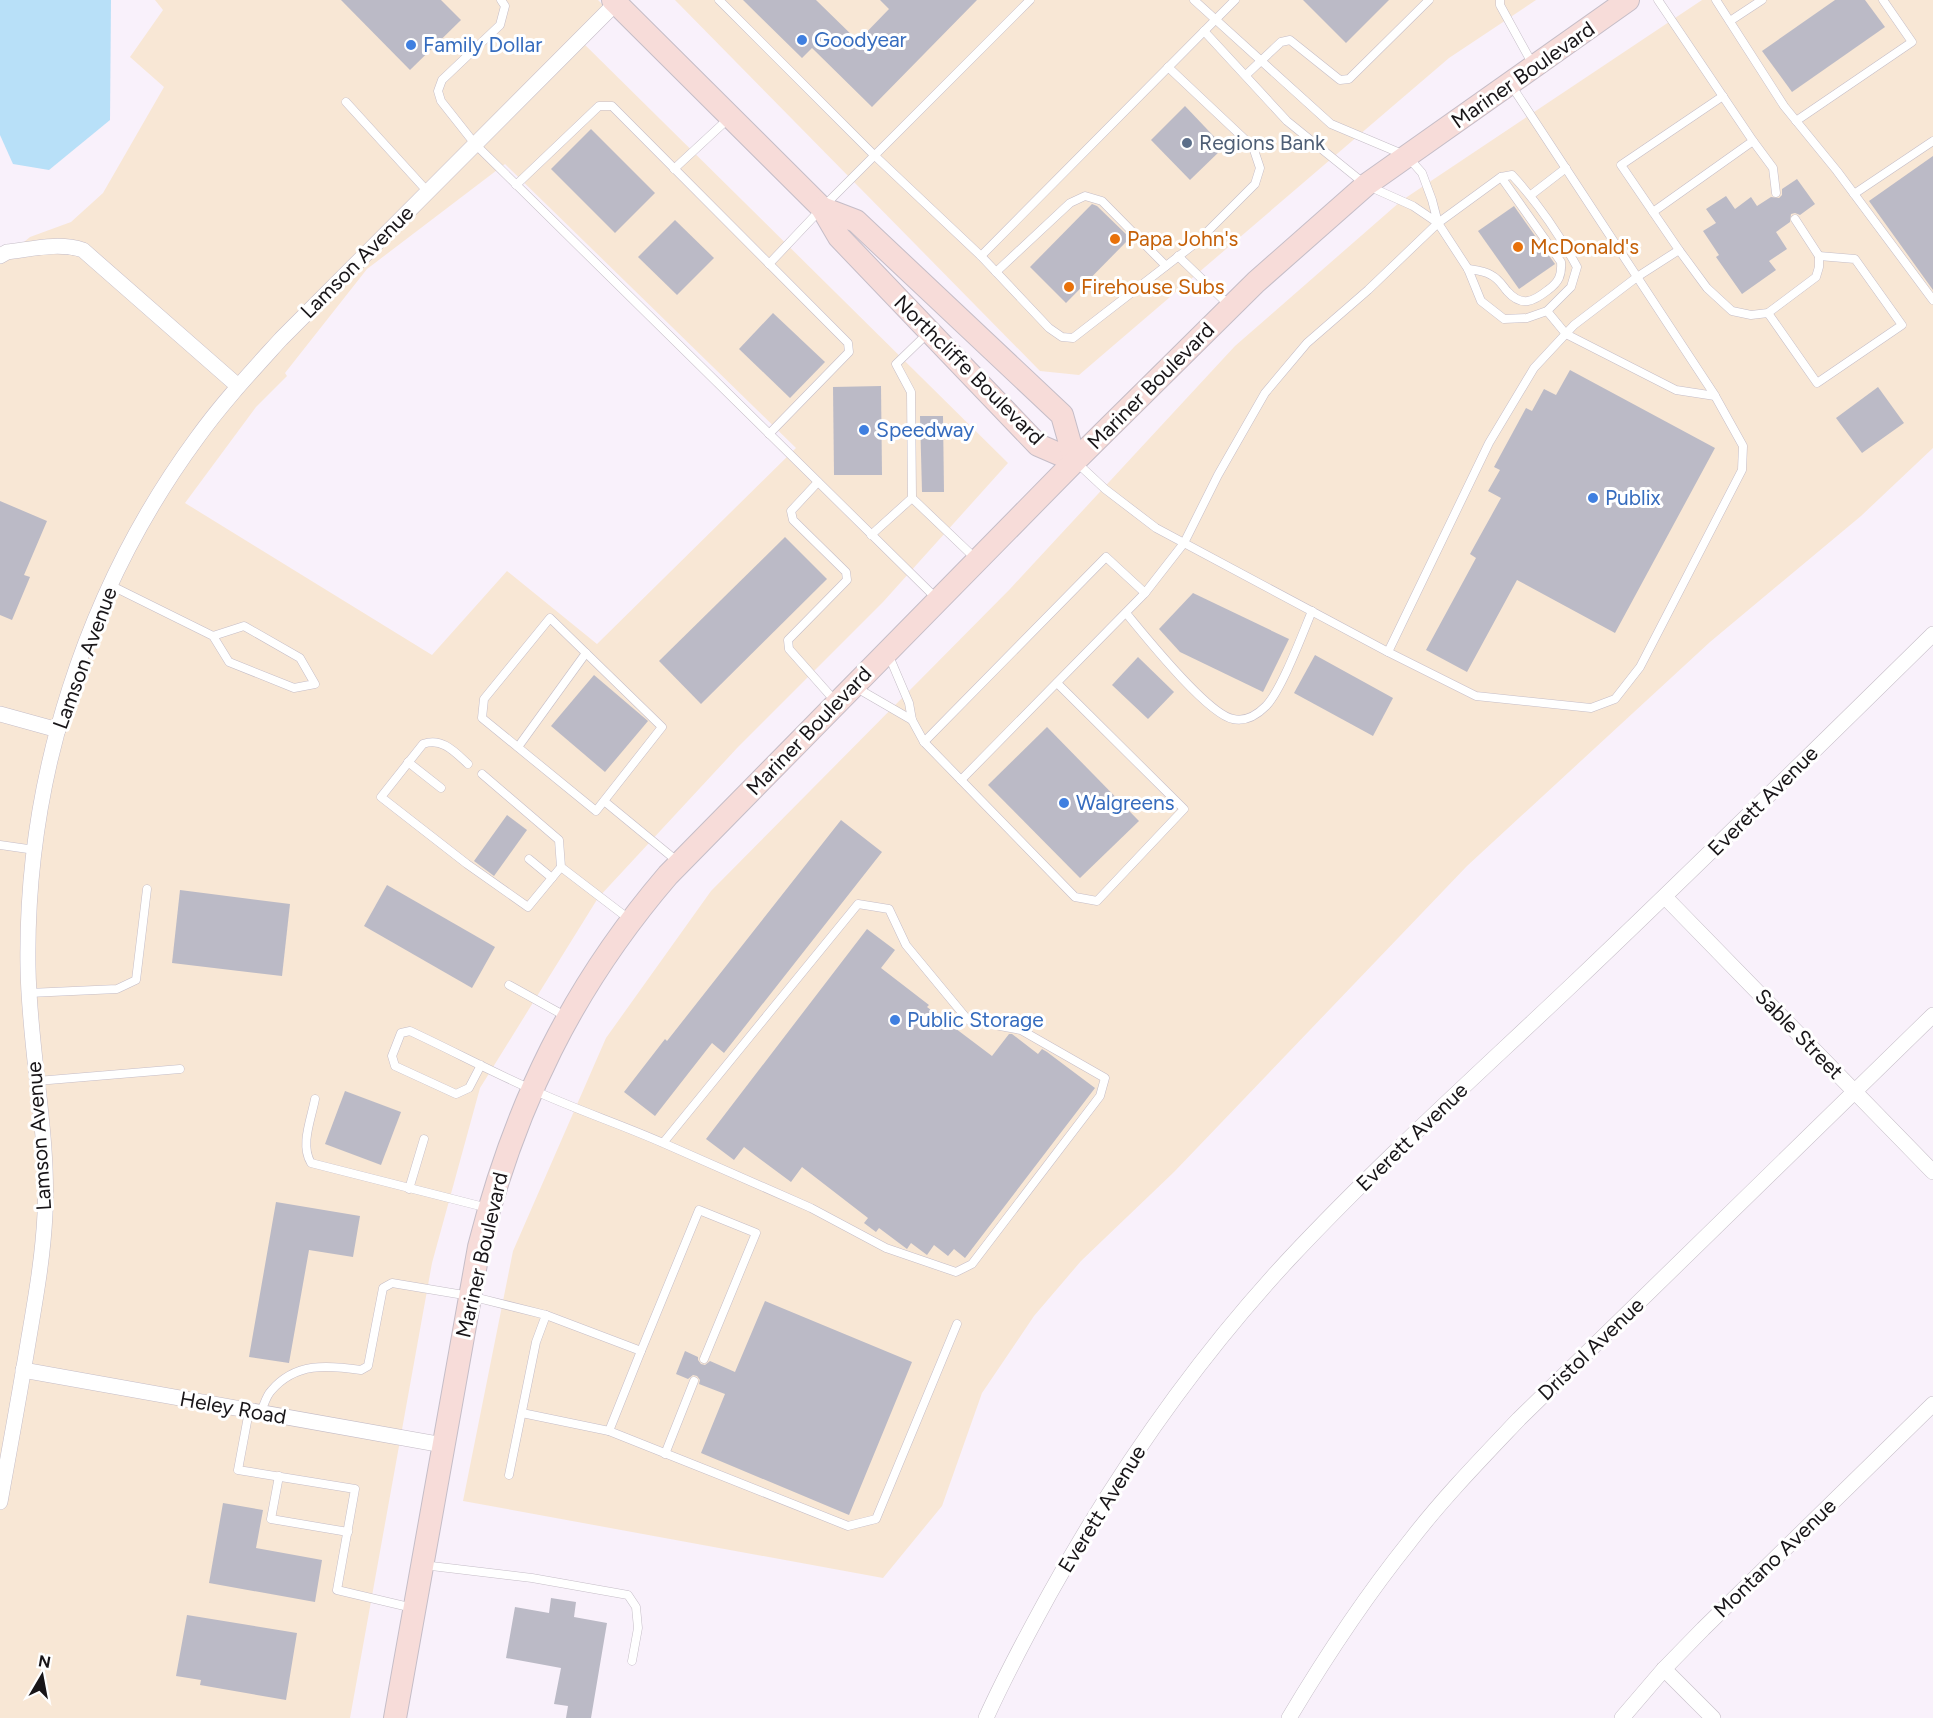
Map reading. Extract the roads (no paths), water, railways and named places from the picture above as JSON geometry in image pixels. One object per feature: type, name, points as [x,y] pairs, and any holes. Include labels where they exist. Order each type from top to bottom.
[{"type":"main road","name":"Mariner Boulevard","points":[[395,1718],[470,1296],[489,1208],[516,1125],[531,1089],[567,1017],[606,954],[680,863],[1075,461],[1256,282],[1366,185],[1628,0]]},
{"type":"main road","name":"Northcliffe Boulevard","points":[[616,1],[822,208],[839,237],[1038,445],[1075,461]]},
{"type":"main road","name":"Northcliffe Boulevard","points":[[822,208],[856,221],[1062,415],[1075,461]]},
{"type":"street","name":"Lamson Avenue","points":[[0,1502],[41,1266],[45,1213],[45,1160],[31,1033],[29,993],[30,899],[35,850],[50,763],[76,670],[111,585],[157,497],[196,438],[238,386],[281,339],[616,1]]},
{"type":"street","points":[[0,256],[7,252],[61,246],[72,246],[83,250],[238,386]]},
{"type":"street","name":"Everett Avenue","points":[[986,1718],[1029,1630],[1073,1551],[1121,1474],[1173,1400],[1229,1328],[1352,1194],[1665,897],[1933,634]]},
{"type":"street","points":[[0,714],[58,730]]},
{"type":"street","name":"Sable Street","points":[[1665,897],[1933,1172]]},
{"type":"street","name":"Dristol Avenue","points":[[1289,1718],[1320,1666],[1366,1599],[1411,1539],[1463,1478],[1519,1419],[1933,1015]]},
{"type":"street","name":"Heley Road","points":[[23,1370],[443,1445]]},
{"type":"street","name":"Montano Avenue","points":[[1622,1718],[1664,1669],[1933,1404]]},
{"type":"street","points":[[1664,1669],[1713,1718]]},
{"type":"lane","points":[[501,0],[505,6],[500,25],[442,80],[438,91],[441,101],[475,144],[938,600]]},
{"type":"lane","points":[[719,0],[874,155],[981,255],[1049,328],[1062,337],[1073,338],[1197,242],[1255,184],[1260,168],[1253,147],[1168,67]]},
{"type":"lane","points":[[769,264],[874,155],[1030,0]]},
{"type":"lane","points":[[961,780],[1145,593],[1184,543],[1218,475],[1265,393],[1307,343],[1368,290],[1438,223],[1501,177],[1512,175],[1531,195],[1562,240],[1577,267],[1571,287],[1547,311],[1527,318],[1504,319],[1481,301],[1468,269],[1438,223],[1422,173],[1407,156],[1331,124],[1194,0]]},
{"type":"lane","points":[[981,255],[1235,0]]},
{"type":"lane","points":[[1246,75],[1281,42],[1290,40],[1340,80],[1350,79],[1429,0]]},
{"type":"lane","points":[[1500,0],[1500,5],[1534,67]]},
{"type":"lane","points":[[1658,0],[1773,168],[1776,193]]},
{"type":"lane","points":[[1716,0],[1784,106],[1854,194],[1933,300]]},
{"type":"lane","points":[[1730,21],[1762,0]]},
{"type":"lane","points":[[1796,121],[1912,42],[1884,0]]},
{"type":"lane","points":[[1204,32],[1287,120],[1366,185],[1413,206],[1438,223]]},
{"type":"lane","points":[[1075,461],[1105,489],[1156,528],[1388,652],[1476,696],[1591,708],[1615,699],[1640,667],[1742,470],[1743,446],[1714,396],[1510,84]]},
{"type":"lane","points":[[1723,96],[1621,165],[1707,288],[1732,311],[1751,315],[1768,313],[1816,277],[1819,256],[1795,219]]},
{"type":"lane","points":[[346,102],[428,192]]},
{"type":"lane","points":[[516,185],[599,106],[612,106],[848,343],[849,352],[770,435]]},
{"type":"lane","points":[[674,169],[730,117]]},
{"type":"lane","points":[[1653,212],[1753,141]]},
{"type":"lane","points":[[1854,194],[1933,141]]},
{"type":"lane","points":[[1531,195],[1566,168]]},
{"type":"lane","points":[[1468,269],[1489,273],[1500,281],[1508,293],[1523,302],[1534,301],[1558,282],[1562,271],[1561,262],[1501,177]]},
{"type":"lane","points":[[996,272],[1070,203],[1085,196],[1102,201],[1166,266]]},
{"type":"lane","points":[[1388,652],[1489,443],[1534,368],[1574,325],[1637,277],[1679,250]]},
{"type":"lane","points":[[1178,256],[1231,307]]},
{"type":"lane","points":[[1768,313],[1817,383],[1902,324],[1855,259],[1819,256]]},
{"type":"lane","points":[[1547,311],[1566,334],[1676,390],[1714,396]]},
{"type":"lane","points":[[929,332],[896,364],[911,393],[912,498],[977,560]]},
{"type":"lane","points":[[818,482],[792,511],[793,520],[846,572],[847,580],[788,640],[789,649],[837,703]]},
{"type":"lane","points":[[872,535],[912,498]]},
{"type":"lane","points":[[924,742],[1106,557],[1145,593]]},
{"type":"lane","points":[[111,585],[213,636],[229,662],[294,688],[315,684],[300,658],[244,626],[213,636]]},
{"type":"lane","points":[[1126,613],[1169,665],[1213,707],[1224,715],[1240,720],[1258,712],[1274,695],[1312,611]]},
{"type":"lane","points":[[550,618],[586,653],[662,727],[596,811],[482,718],[484,699],[550,618]]},
{"type":"lane","points":[[887,651],[909,704],[912,720],[924,742],[1075,897],[1097,901],[1185,809],[1057,683]]},
{"type":"lane","points":[[518,747],[586,653]]},
{"type":"lane","points":[[853,686],[912,720]]},
{"type":"lane","points":[[468,764],[449,747],[430,741],[423,744],[381,797],[467,864],[528,907],[561,867],[559,840],[482,774]]},
{"type":"lane","points":[[408,762],[441,788]]},
{"type":"lane","points":[[604,801],[680,863]]},
{"type":"lane","points":[[0,845],[35,850]]},
{"type":"lane","points":[[529,859],[552,878]]},
{"type":"lane","points":[[561,867],[631,921]]},
{"type":"lane","points":[[29,993],[117,989],[136,980],[147,889]]},
{"type":"lane","points":[[481,1065],[469,1088],[456,1094],[395,1066],[392,1056],[401,1033],[410,1031],[481,1065],[531,1089],[663,1143],[811,1208],[886,1248],[956,1272],[972,1264],[1100,1096],[1105,1078],[1021,1030],[968,1020],[906,945],[889,909],[858,904],[663,1143]]},
{"type":"lane","points":[[509,985],[567,1017]]},
{"type":"lane","points":[[37,1081],[180,1069]]},
{"type":"lane","points":[[315,1100],[305,1147],[311,1163],[489,1208]]},
{"type":"lane","points":[[409,1189],[424,1139]]},
{"type":"lane","points":[[609,1431],[699,1210],[756,1233],[704,1359]]},
{"type":"lane","points":[[414,1609],[337,1590],[355,1489],[238,1470],[255,1412],[270,1391],[286,1378],[305,1369],[329,1365],[361,1370],[368,1365],[383,1288],[392,1283],[470,1296],[546,1315],[641,1351]]},
{"type":"lane","points":[[509,1475],[536,1342],[546,1315]]},
{"type":"lane","points":[[522,1413],[609,1431],[849,1526],[876,1519],[957,1324]]},
{"type":"lane","points":[[665,1454],[694,1381]]},
{"type":"lane","points":[[279,1476],[271,1519],[348,1532]]},
{"type":"lane","points":[[422,1565],[532,1578],[628,1595],[636,1607],[638,1628],[632,1661]]},
{"type":"water","points":[[0,0],[111,0],[110,120],[49,170],[13,164],[0,135]]},
{"type":"place","name":"Goodyear","points":[[802,40]]},
{"type":"place","name":"Family Dollar","points":[[411,45]]},
{"type":"place","name":"Regions Bank","points":[[1187,143]]},
{"type":"place","name":"Papa John's","points":[[1115,239]]},
{"type":"place","name":"McDonald's","points":[[1518,247]]},
{"type":"place","name":"Firehouse Subs","points":[[1069,287]]},
{"type":"place","name":"Speedway","points":[[864,430]]},
{"type":"place","name":"Publix","points":[[1593,498]]},
{"type":"place","name":"Walgreens","points":[[1064,803]]},
{"type":"place","name":"Public Storage","points":[[895,1020]]}]
